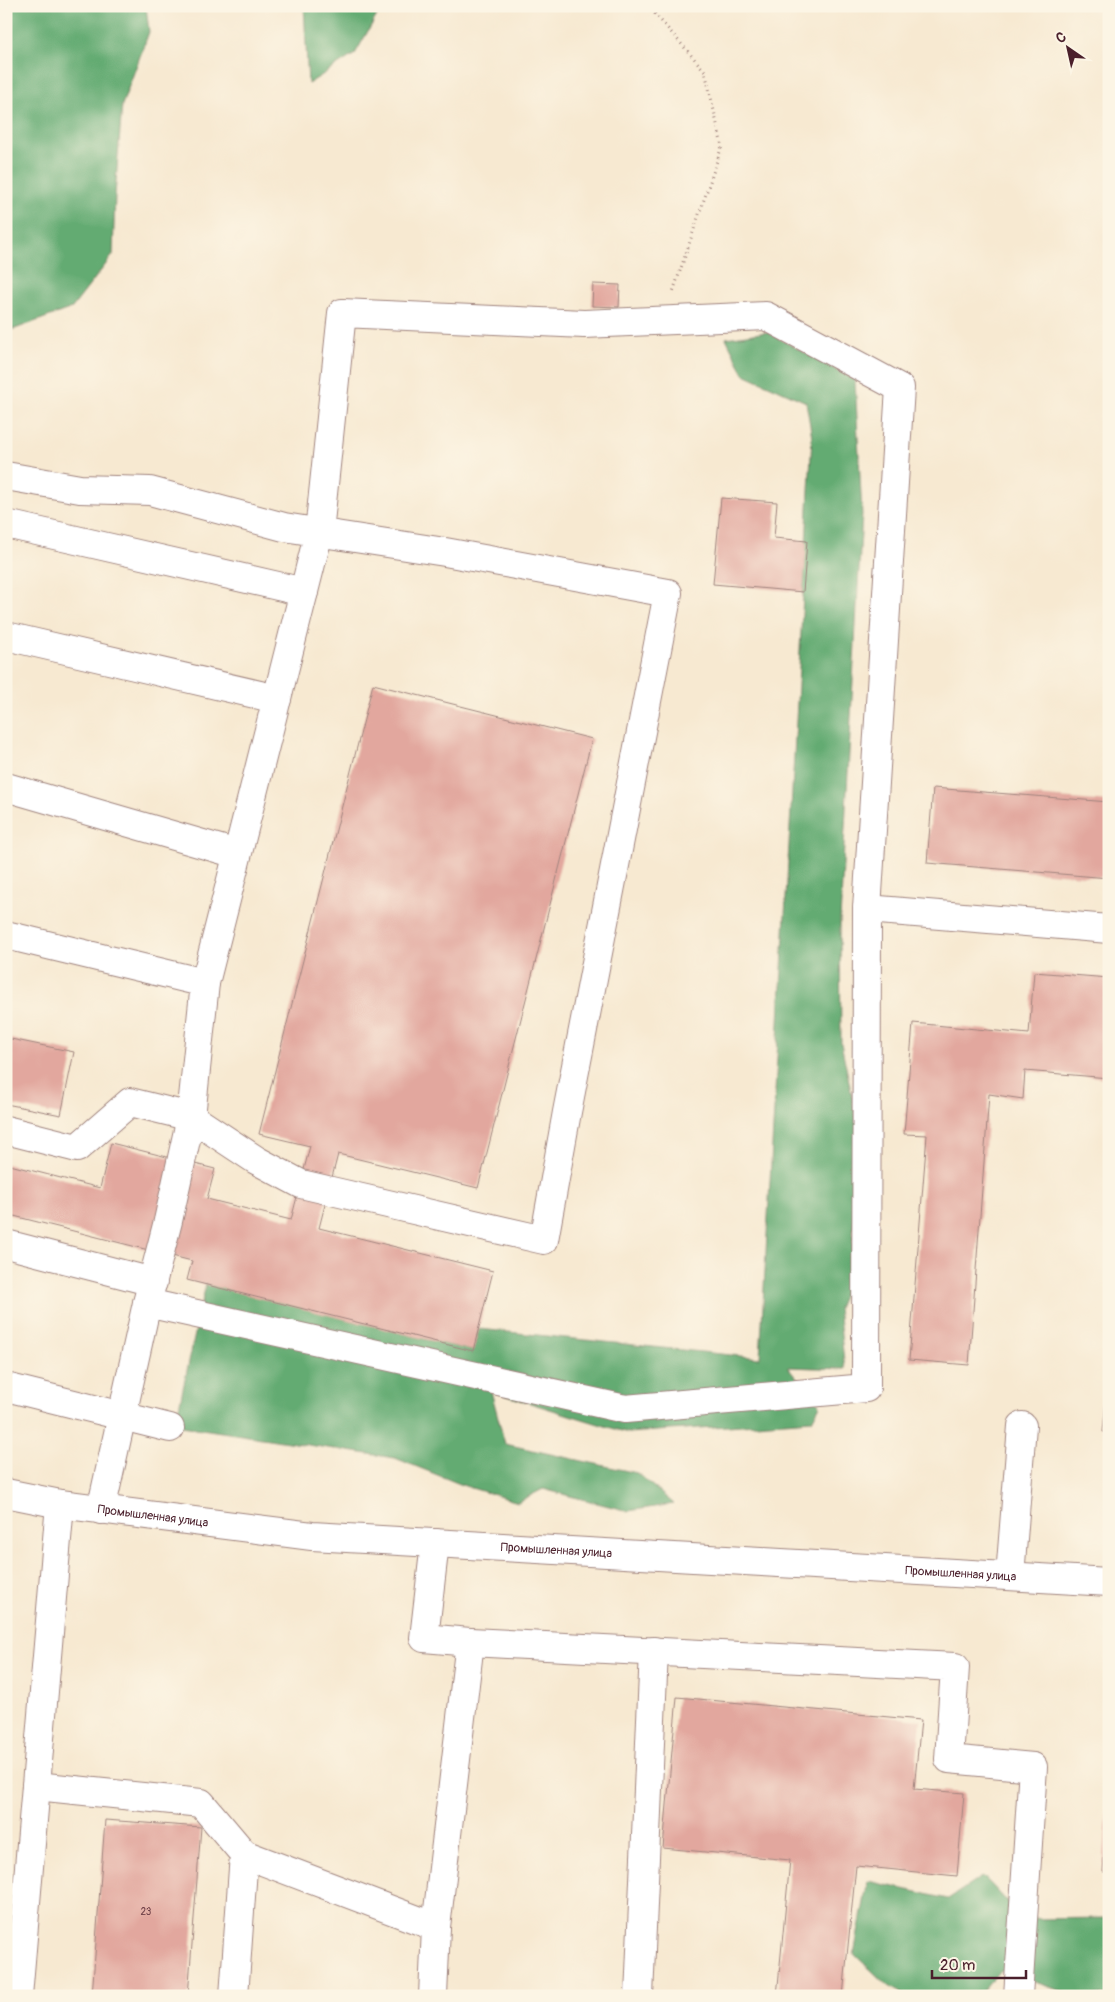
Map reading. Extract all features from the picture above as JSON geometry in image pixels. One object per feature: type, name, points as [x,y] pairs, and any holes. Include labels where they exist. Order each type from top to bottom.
[{"type":"street","points":[[6,1244],[150,1292],[625,1409],[866,1388],[867,909],[900,388],[766,316],[584,324],[342,314],[318,532],[204,983],[191,1117],[150,1292],[101,1510]]},
{"type":"street","points":[[6,476],[80,489],[150,491],[284,527],[445,552],[668,593],[544,1240],[301,1184],[256,1160],[191,1117],[130,1102],[77,1148],[6,1130]]},
{"type":"street","points":[[6,524],[304,592]]},
{"type":"street","points":[[6,636],[277,699]]},
{"type":"street","points":[[6,787],[237,854]]},
{"type":"street","points":[[867,909],[1109,929]]},
{"type":"street","points":[[6,935],[204,983]]},
{"type":"street","points":[[6,1387],[170,1428]]},
{"type":"street","points":[[1010,1576],[1022,1426]]},
{"type":"street","name":"Промышленная улица","points":[[6,1493],[101,1510],[312,1536],[1109,1582]]},
{"type":"street","points":[[18,1996],[60,1504]]},
{"type":"street","points":[[435,1543],[424,1638],[955,1667],[949,1759],[1033,1767],[1018,1996]]},
{"type":"street","points":[[433,1996],[436,1927],[470,1642]]},
{"type":"street","points":[[639,1996],[654,1650]]},
{"type":"street","points":[[36,1786],[201,1803],[244,1854],[436,1927]]},
{"type":"street","points":[[234,1996],[244,1854]]},
{"type":"path","points":[[648,6],[705,71],[722,146],[664,320]]},
{"type":"green space","points":[[6,6],[146,6],[149,32],[122,105],[115,195],[113,255],[72,308],[15,329],[6,329]]},
{"type":"green space","points":[[304,6],[381,6],[355,54],[308,84]]},
{"type":"green space","points":[[767,332],[855,380],[862,514],[840,920],[841,1043],[859,1130],[851,1277],[838,1308],[845,1369],[788,1367],[820,1405],[812,1420],[628,1433],[491,1391],[505,1444],[637,1473],[674,1504],[628,1511],[543,1489],[518,1502],[465,1486],[395,1458],[175,1425],[206,1284],[473,1351],[479,1329],[760,1358],[812,437],[806,402],[744,374],[726,338]]},
{"type":"green space","points":[[983,1876],[1024,1919],[1109,1918],[1109,1996],[1076,1996],[1000,1970],[979,1996],[907,1996],[888,1986],[854,1954],[868,1881],[948,1899]]},
{"type":"building","points":[[593,284],[620,285],[619,307],[592,306]]},
{"type":"building","points":[[721,498],[777,502],[774,538],[807,541],[803,592],[713,584]]},
{"type":"building","points":[[373,684],[592,739],[478,1188],[338,1154],[319,1228],[493,1271],[473,1351],[187,1280],[192,1261],[6,1214],[6,1164],[100,1188],[111,1143],[215,1169],[207,1199],[291,1220],[310,1146],[259,1134]]},
{"type":"building","points":[[933,788],[1109,802],[1109,878],[927,863]]},
{"type":"building","points":[[1034,972],[1109,978],[1109,1078],[1025,1071],[1023,1099],[989,1094],[969,1365],[909,1360],[927,1135],[904,1134],[913,1023],[1029,1034]]},
{"type":"building","points":[[6,1038],[74,1052],[61,1115],[6,1104]]},
{"type":"building","points":[[1107,1387],[1109,1387],[1109,1432],[1103,1432]]},
{"type":"building","points":[[677,1697],[921,1720],[914,1789],[964,1793],[957,1876],[856,1866],[843,1996],[777,1996],[790,1860],[663,1848]]},
{"type":"building","points":[[1107,1813],[1109,1813],[1109,1873],[1103,1872]]},
{"type":"building","points":[[105,1820],[201,1827],[188,1996],[92,1996]]}]
